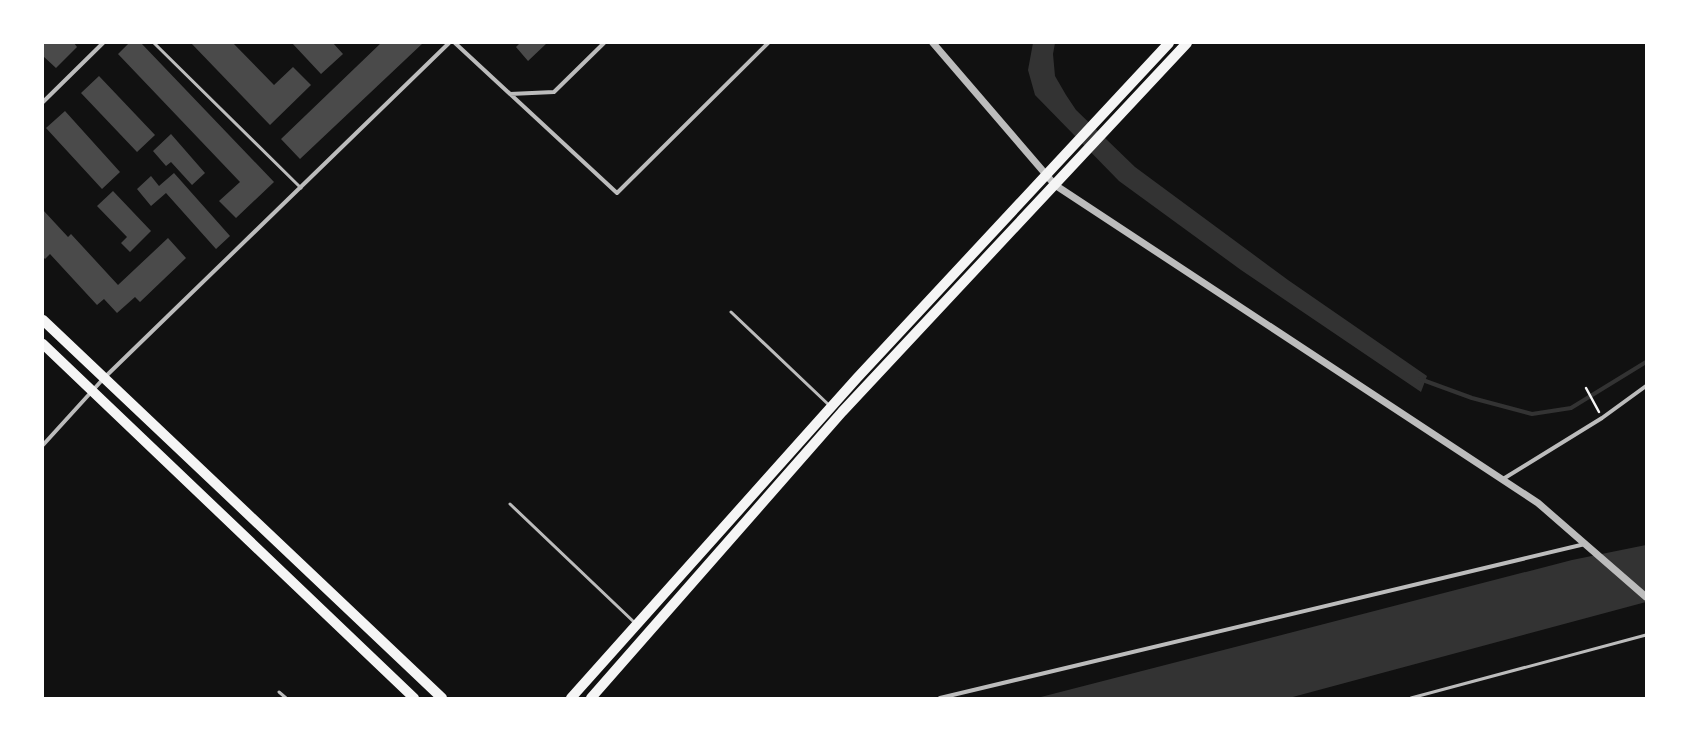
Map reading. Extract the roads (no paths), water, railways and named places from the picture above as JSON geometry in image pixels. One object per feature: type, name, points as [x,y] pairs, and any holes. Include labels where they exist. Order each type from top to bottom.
[{"type":"main road","points":[[571,698],[831,407],[1169,43]]},
{"type":"main road","points":[[590,698],[842,412],[1187,43]]},
{"type":"main road","points":[[43,320],[442,698]]},
{"type":"main road","points":[[43,344],[414,698]]},
{"type":"street","points":[[43,102],[102,43]]},
{"type":"street","points":[[43,445],[104,378],[449,43]]},
{"type":"street","points":[[455,43],[617,193],[768,43]]},
{"type":"street","points":[[510,94],[554,92],[604,43]]},
{"type":"street","points":[[933,43],[1055,185],[1538,503],[1646,597]]},
{"type":"street","points":[[1503,479],[1602,418],[1646,386]]},
{"type":"street","points":[[940,698],[1585,544]]},
{"type":"lane","points":[[154,43],[301,188]]},
{"type":"lane","points":[[730,312],[831,407]]},
{"type":"lane","points":[[510,504],[637,625]]},
{"type":"lane","points":[[1411,698],[1646,636]]},
{"type":"lane","points":[[279,692],[286,698]]},
{"type":"waterway","points":[[1420,379],[1472,398],[1532,414],[1571,408],[1646,362]]}]
